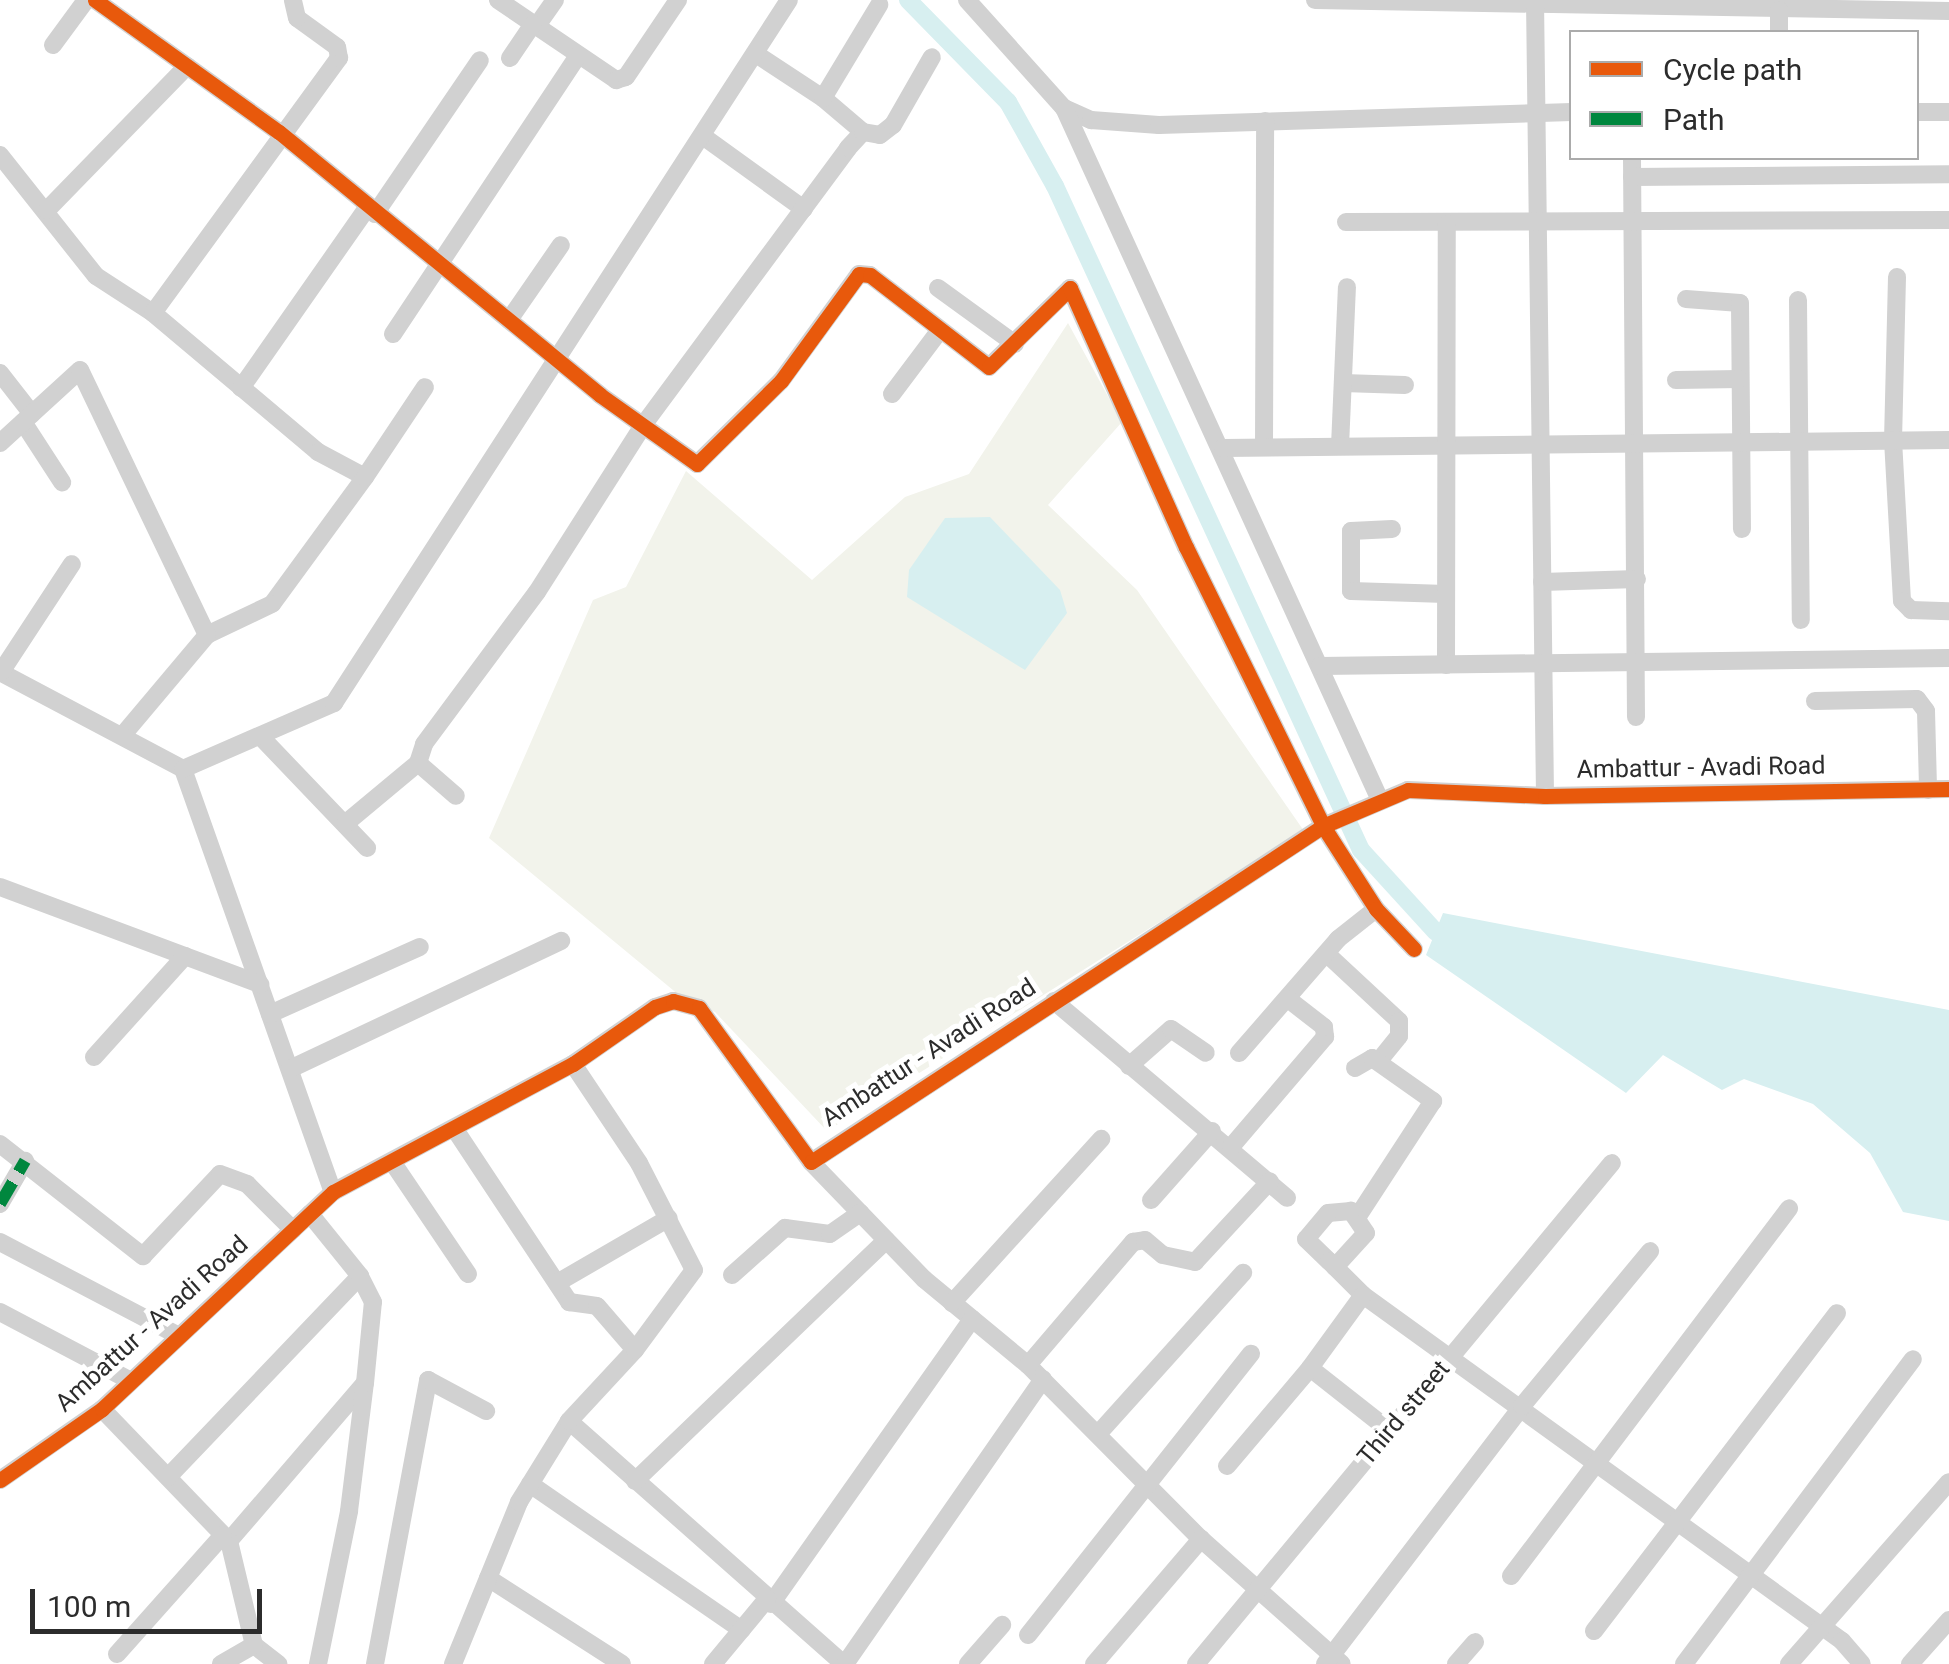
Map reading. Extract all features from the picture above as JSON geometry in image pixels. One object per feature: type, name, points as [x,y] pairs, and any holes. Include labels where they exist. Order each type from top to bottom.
[{"type":"street","points":[[53,45],[86,0]]},
{"type":"street","points":[[95,0],[279,132],[553,357],[697,464],[781,381],[859,274],[870,274],[989,366],[1070,288],[1186,546],[1327,824],[1376,909],[1414,949]]},
{"type":"street","points":[[153,313],[340,51],[296,18],[294,0]]},
{"type":"street","points":[[498,0],[616,80],[626,77],[678,0]]},
{"type":"street","points":[[510,58],[556,0]]},
{"type":"street","points":[[183,769],[334,704],[550,373],[553,357],[704,137],[790,0]]},
{"type":"street","points":[[966,0],[1064,108],[1380,800]]},
{"type":"street","points":[[1315,0],[1949,11]]},
{"type":"street","points":[[1535,4],[1545,796]]},
{"type":"street","points":[[822,98],[879,5]]},
{"type":"street","points":[[1779,10],[1779,30]]},
{"type":"street","points":[[756,54],[864,132],[888,132],[932,57]]},
{"type":"street","points":[[392,334],[577,56]]},
{"type":"street","points":[[241,388],[480,60]]},
{"type":"street","points":[[46,210],[187,66]]},
{"type":"street","points":[[1064,108],[1091,120],[1142,124],[1569,112]]},
{"type":"street","points":[[1919,112],[1949,112]]},
{"type":"street","points":[[1264,446],[1265,121]]},
{"type":"street","points":[[346,823],[418,762],[424,744],[537,592],[644,424],[864,132]]},
{"type":"street","points":[[704,137],[804,209]]},
{"type":"street","points":[[0,155],[96,276],[153,313],[318,452],[365,477]]},
{"type":"street","points":[[1632,160],[1638,442],[1636,717]]},
{"type":"street","points":[[1632,177],[1949,174]]},
{"type":"street","points":[[1346,222],[1949,220]]},
{"type":"street","points":[[1446,665],[1447,224]]},
{"type":"street","points":[[509,320],[561,245]]},
{"type":"street","points":[[1897,277],[1894,440],[1902,601],[1911,610],[1949,611]]},
{"type":"street","points":[[1340,446],[1346,287]]},
{"type":"street","points":[[938,288],[1015,344]]},
{"type":"street","points":[[1686,299],[1740,303],[1738,441],[1742,528]]},
{"type":"street","points":[[1798,300],[1801,620]]},
{"type":"street","points":[[892,394],[940,330]]},
{"type":"street","points":[[0,443],[80,370],[206,634]]},
{"type":"street","points":[[0,373],[62,482]]},
{"type":"street","points":[[1676,380],[1739,379]]},
{"type":"street","points":[[1342,383],[1405,385]]},
{"type":"street","points":[[122,736],[206,634],[272,604],[425,387]]},
{"type":"street","points":[[1222,448],[1949,440]]},
{"type":"street","points":[[1392,529],[1351,531],[1351,591],[1446,594]]},
{"type":"street","points":[[72,564],[3,678],[183,769],[334,1192]]},
{"type":"street","points":[[1542,582],[1637,580]]},
{"type":"street","points":[[1320,666],[1949,658]]},
{"type":"street","points":[[1816,701],[1917,699],[1926,711],[1928,790]]},
{"type":"street","points":[[260,736],[367,848]]},
{"type":"street","points":[[418,762],[456,796]]},
{"type":"street","name":"Ambattur - Avadi Road","points":[[0,1480],[102,1408],[334,1192],[573,1064],[654,1006],[673,1000],[691,1005],[711,1021],[811,1162],[1327,824],[1408,790],[1545,796],[1949,789]]},
{"type":"street","points":[[0,888],[260,984]]},
{"type":"street","points":[[1239,1053],[1338,939],[1376,909]]},
{"type":"street","points":[[290,1068],[561,941]]},
{"type":"street","points":[[270,1014],[420,947]]},
{"type":"street","points":[[1328,955],[1399,1021],[1399,1036],[1379,1061]]},
{"type":"street","points":[[94,1057],[185,956]]},
{"type":"street","points":[[1231,1147],[1325,1037],[1324,1028],[1288,999]]},
{"type":"street","points":[[1054,1000],[1288,1198]]},
{"type":"street","points":[[1129,1066],[1171,1030],[1206,1054]]},
{"type":"street","points":[[1355,1068],[1367,1058],[1379,1061],[1433,1101],[1358,1216]]},
{"type":"street","points":[[453,1664],[530,1484],[569,1421],[634,1350],[694,1270],[669,1218],[573,1064]]},
{"type":"street","points":[[454,1128],[570,1302],[597,1306],[634,1350]]},
{"type":"street","points":[[1151,1200],[1212,1131]]},
{"type":"street","points":[[952,1302],[1101,1139]]},
{"type":"street","points":[[0,1144],[144,1256],[220,1174],[247,1184],[293,1230]]},
{"type":"street","points":[[0,1204],[25,1161]]},
{"type":"street","points":[[393,1162],[468,1274]]},
{"type":"street","points":[[811,1162],[886,1240],[972,1320],[1028,1364],[1142,1483],[1201,1539],[1260,1586],[1333,1661],[1522,1406],[1650,1251]]},
{"type":"street","name":"Third street","points":[[1196,1664],[1612,1163]]},
{"type":"street","points":[[1028,1364],[1133,1242],[1145,1240],[1186,1265],[1195,1262],[1270,1181]]},
{"type":"street","points":[[1511,1576],[1594,1460],[1790,1208]]},
{"type":"street","points":[[732,1275],[785,1228],[830,1234],[860,1212]]},
{"type":"street","points":[[1358,1216],[1328,1213],[1306,1239],[1363,1295],[1522,1406],[1748,1577],[1822,1627],[1862,1664]]},
{"type":"street","points":[[310,1214],[360,1276],[374,1302],[349,1511],[318,1664]]},
{"type":"street","points":[[1334,1268],[1366,1232],[1358,1216]]},
{"type":"street","points":[[557,1283],[669,1218]]},
{"type":"street","points":[[635,1481],[886,1240]]},
{"type":"street","points":[[0,1242],[179,1336]]},
{"type":"street","points":[[1098,1434],[1242,1272]]},
{"type":"street","points":[[168,1477],[360,1276]]},
{"type":"street","points":[[1227,1466],[1310,1368],[1363,1295]]},
{"type":"street","points":[[0,1312],[131,1382]]},
{"type":"street","points":[[1594,1631],[1674,1521],[1837,1312]]},
{"type":"street","points":[[714,1664],[769,1601],[972,1320]]},
{"type":"street","points":[[1028,1636],[1142,1483],[1251,1354]]},
{"type":"street","points":[[1684,1664],[1913,1360]]},
{"type":"street","points":[[1310,1368],[1390,1431]]},
{"type":"street","points":[[569,1421],[844,1664],[1042,1379]]},
{"type":"street","points":[[375,1664],[428,1380],[486,1412]]},
{"type":"street","points":[[117,1654],[365,1384]]},
{"type":"street","points":[[102,1408],[226,1538],[254,1645],[278,1664]]},
{"type":"street","points":[[1790,1664],[1949,1482]]},
{"type":"street","points":[[530,1484],[742,1630]]},
{"type":"street","points":[[1094,1664],[1201,1539]]},
{"type":"street","points":[[488,1578],[622,1664]]},
{"type":"street","points":[[1910,1664],[1949,1620]]},
{"type":"street","points":[[968,1664],[1002,1625]]},
{"type":"street","points":[[1456,1664],[1476,1642]]},
{"type":"street","points":[[221,1664],[254,1645]]},
{"type":"shaded area","points":[[1068,323],[1122,422],[1048,505],[1137,590],[1304,831],[827,1131],[715,1012],[685,1000],[489,838],[593,600],[626,587],[686,471],[812,580],[905,497],[969,474]]},
{"type":"water","points":[[990,517],[1060,590],[1067,613],[1025,670],[907,597],[909,570],[945,518]]},
{"type":"water","points":[[1443,913],[1949,1010],[1949,1221],[1903,1212],[1870,1153],[1813,1104],[1744,1079],[1722,1090],[1663,1055],[1626,1093],[1426,955]]},
{"type":"waterway","points":[[908,0],[1008,102],[1055,186],[1361,850],[1436,932]]},
{"type":"marked path","points":[[0,1204],[25,1161]]},
{"type":"cycle path","points":[[95,0],[279,132],[600,395],[697,464],[781,381],[859,274],[870,275],[989,367],[1070,288],[1186,547],[1323,826],[1376,909],[1414,949]]},
{"type":"cycle path","points":[[0,1480],[102,1409],[333,1192],[573,1064],[655,1007],[673,1001],[699,1008],[811,1162],[1323,826],[1408,790],[1545,796],[1949,789]]}]
